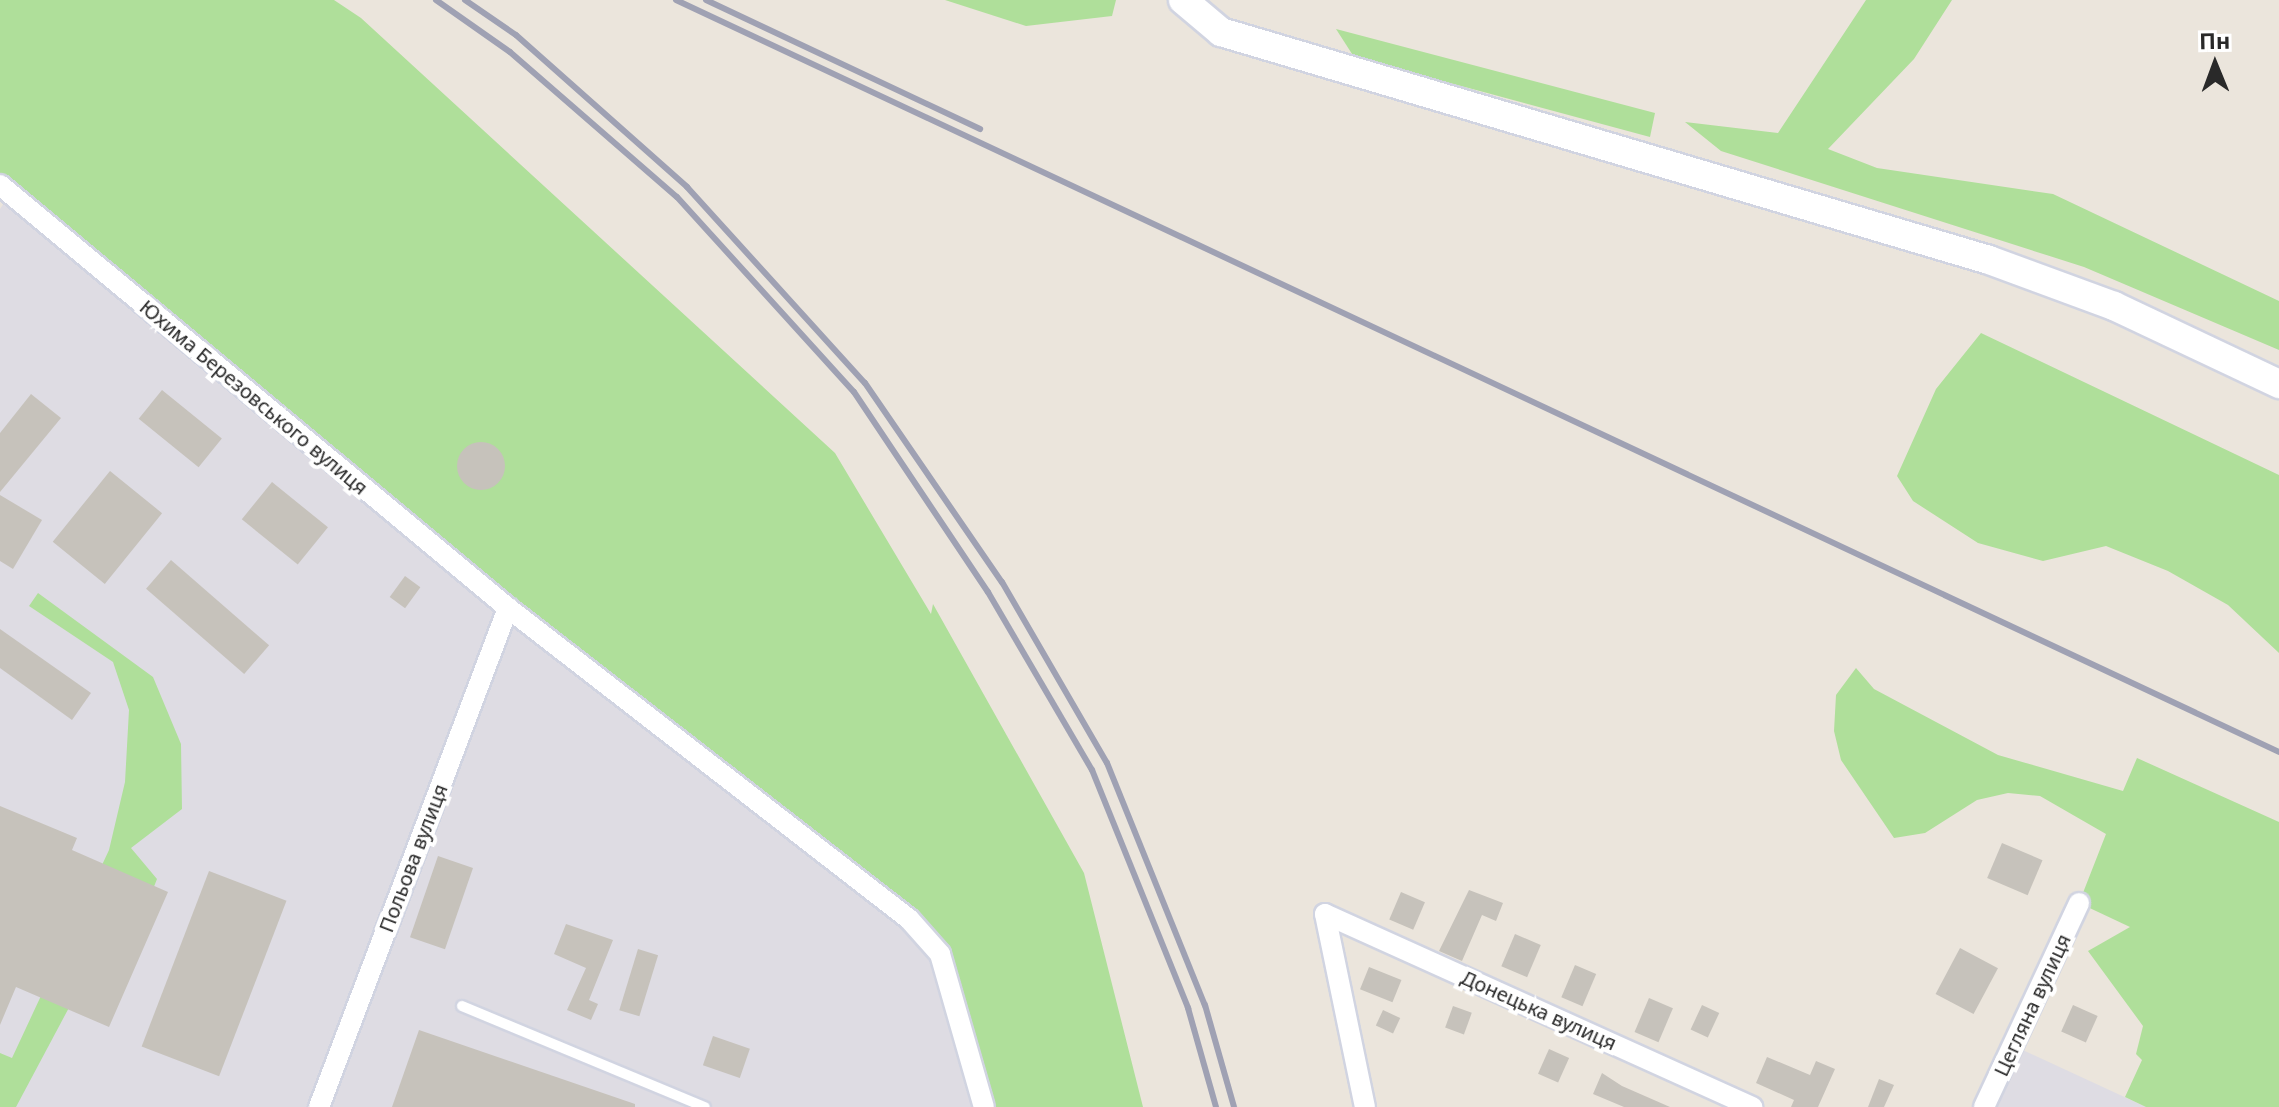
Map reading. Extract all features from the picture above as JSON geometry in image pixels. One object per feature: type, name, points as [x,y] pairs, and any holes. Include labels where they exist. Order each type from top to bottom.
[{"type":"main road","points":[[1183,0],[1221,32],[1989,260],[2114,306],[2279,384]]},
{"type":"street","name":"Юхима Березовського вулиця","points":[[0,185],[508,608],[909,919],[940,954],[984,1107]]},
{"type":"street","name":"Польова вулиця","points":[[319,1107],[508,608]]},
{"type":"street","name":"Цегляна вулиця","points":[[1984,1107],[2079,903]]},
{"type":"street","name":"Донецька вулиця","points":[[1365,1107],[1325,914],[1752,1107]]},
{"type":"lane","points":[[462,1006],[705,1107]]},
{"type":"shaded area","points":[[10,194],[940,954],[984,1107],[0,1107],[0,209]]},
{"type":"shaded area","points":[[2014,1046],[2146,1107],[1985,1107]]},
{"type":"green space","points":[[0,0],[334,0],[361,18],[835,453],[931,614],[933,604],[1084,873],[1143,1107],[984,1107],[940,954],[0,185]]},
{"type":"green space","points":[[945,0],[1116,0],[1112,16],[1026,26]]},
{"type":"green space","points":[[1866,0],[1952,0],[1914,59],[1828,149],[1877,168],[2053,194],[2279,301],[2279,350],[2084,267],[1721,151],[1685,122],[1778,133]]},
{"type":"green space","points":[[1336,29],[1655,113],[1650,137],[1354,57]]},
{"type":"green space","points":[[1981,333],[2279,475],[2279,653],[2228,605],[2168,571],[2106,546],[2043,561],[1978,543],[1913,501],[1897,476],[1936,389]]},
{"type":"green space","points":[[38,593],[153,677],[181,744],[182,809],[131,848],[157,879],[127,955],[72,1002],[16,1107],[0,1107],[0,1053],[12,1058],[109,850],[125,782],[129,710],[113,662],[29,606]]},
{"type":"green space","points":[[1856,668],[1874,689],[1998,755],[2123,791],[2137,758],[2279,822],[2279,1107],[2146,1107],[2125,1097],[2142,1060],[2136,1054],[2143,1026],[2088,951],[2130,927],[2079,903],[2106,834],[2040,796],[2008,793],[1977,800],[1925,833],[1894,838],[1841,760],[1834,731],[1836,695]]},
{"type":"building","points":[[162,390],[222,438],[199,467],[139,419]]},
{"type":"building","points":[[31,394],[61,418],[0,492],[0,433]]},
{"type":"building","points":[[481,442],[498,449],[505,466],[498,483],[481,490],[464,483],[457,466],[464,449]]},
{"type":"building","points":[[110,471],[162,513],[105,584],[53,542]]},
{"type":"building","points":[[272,482],[328,527],[298,565],[242,519]]},
{"type":"building","points":[[0,495],[42,520],[13,569],[0,561]]},
{"type":"building","points":[[171,560],[269,645],[244,674],[146,589]]},
{"type":"building","points":[[405,576],[420,587],[405,608],[390,597]]},
{"type":"building","points":[[0,629],[91,693],[72,720],[0,668]]},
{"type":"building","points":[[0,806],[77,838],[72,850],[168,892],[109,1027],[16,987],[0,1025]]},
{"type":"building","points":[[2002,843],[2043,860],[2028,895],[1987,878]]},
{"type":"building","points":[[438,856],[473,868],[445,949],[410,937]]},
{"type":"building","points":[[209,871],[286,901],[219,1076],[142,1047]]},
{"type":"building","points":[[1469,890],[1503,903],[1496,921],[1482,915],[1462,961],[1439,951]]},
{"type":"building","points":[[1401,892],[1425,902],[1413,930],[1389,920]]},
{"type":"building","points":[[566,924],[613,940],[589,1000],[598,1004],[591,1020],[567,1010],[586,968],[554,954]]},
{"type":"building","points":[[1515,934],[1541,945],[1527,977],[1501,966]]},
{"type":"building","points":[[1960,948],[1998,968],[1974,1014],[1936,994]]},
{"type":"building","points":[[638,949],[658,955],[639,1016],[619,1010]]},
{"type":"building","points":[[1575,965],[1596,974],[1582,1006],[1561,997]]},
{"type":"building","points":[[1369,967],[1401,980],[1392,1002],[1360,989]]},
{"type":"building","points":[[1649,998],[1673,1008],[1658,1042],[1635,1032]]},
{"type":"building","points":[[1702,1005],[1719,1013],[1708,1038],[1691,1029]]},
{"type":"building","points":[[2073,1005],[2098,1016],[2086,1042],[2061,1031]]},
{"type":"building","points":[[1453,1006],[1472,1013],[1464,1034],[1445,1028]]},
{"type":"building","points":[[1383,1010],[1400,1018],[1393,1033],[1376,1025]]},
{"type":"building","points":[[419,1030],[635,1104],[635,1107],[392,1107]]},
{"type":"building","points":[[713,1036],[750,1049],[740,1078],[703,1065]]},
{"type":"building","points":[[1549,1049],[1569,1058],[1558,1083],[1538,1074]]},
{"type":"building","points":[[1767,1057],[1810,1075],[1816,1061],[1835,1069],[1818,1107],[1791,1107],[1794,1100],[1756,1083]]},
{"type":"building","points":[[1602,1073],[1622,1086],[1670,1107],[1624,1107],[1593,1094]]},
{"type":"building","points":[[1879,1079],[1894,1085],[1884,1107],[1868,1107]]},
{"type":"railway","points":[[436,0],[510,52],[677,197],[854,392],[988,592],[1092,770],[1188,1008],[1216,1107]]},
{"type":"railway","points":[[465,0],[516,35],[687,187],[865,383],[1002,582],[1107,763],[1205,1005],[1234,1107]]},
{"type":"railway","points":[[676,0],[2279,752]]},
{"type":"railway","points":[[706,0],[980,129]]}]
